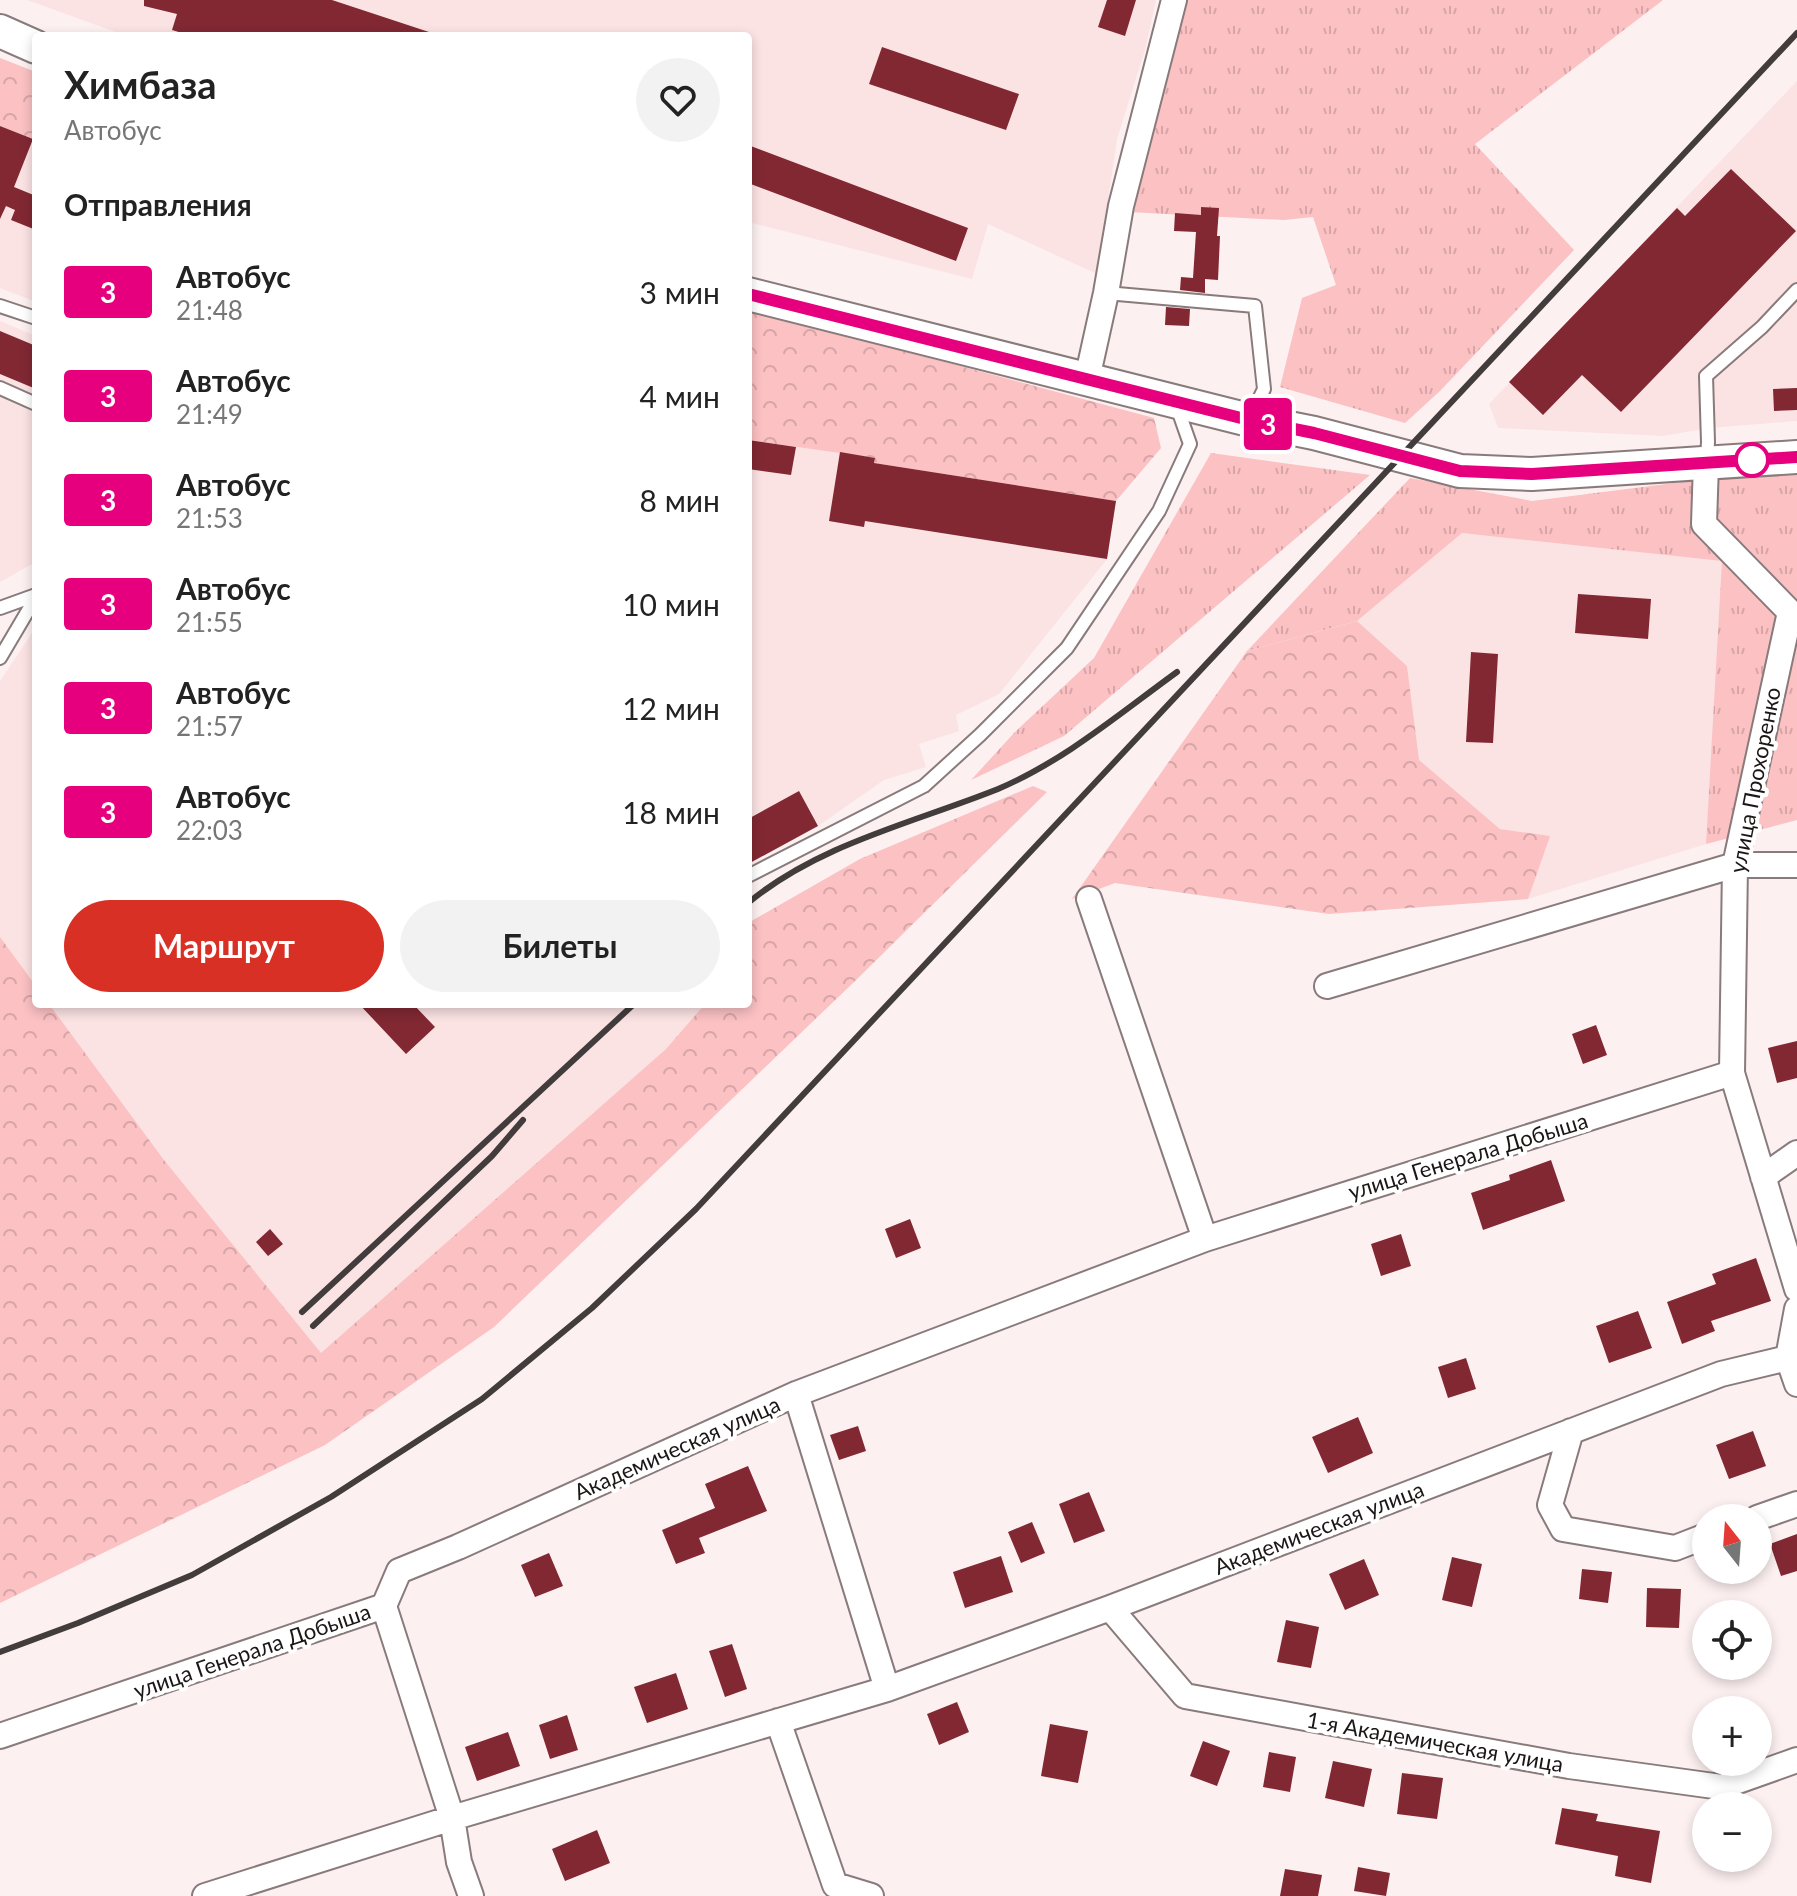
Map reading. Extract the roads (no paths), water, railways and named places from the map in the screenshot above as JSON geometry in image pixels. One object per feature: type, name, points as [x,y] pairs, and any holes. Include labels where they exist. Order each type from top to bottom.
[{"type":"main road","points":[[0,31],[32,45]]},
{"type":"main road","points":[[752,295],[1460,471],[1532,474],[1797,457]]},
{"type":"street","points":[[1087,379],[1121,206],[1174,0]]},
{"type":"street","name":"улица Прохоренко","points":[[1706,463],[1704,524],[1790,612],[1735,865],[1732,1073],[1797,1289]]},
{"type":"street","points":[[1327,986],[1735,865],[1797,865]]},
{"type":"street","points":[[1089,899],[1205,1239]]},
{"type":"street","name":"улица Генерала Добыша","points":[[796,1394],[1205,1239],[1732,1073]]},
{"type":"street","points":[[1763,1177],[1797,1153]]},
{"type":"street","points":[[1797,1309],[1788,1358],[1797,1384]]},
{"type":"street","name":"Академическая улица","points":[[205,1896],[452,1818],[887,1689],[1110,1608],[1721,1374],[1788,1358]]},
{"type":"street","name":"Академическая улица","points":[[384,1606],[399,1571],[796,1394],[887,1689]]},
{"type":"street","points":[[1571,1431],[1550,1505],[1563,1529],[1675,1548],[1692,1541]]},
{"type":"street","points":[[1772,1513],[1797,1504]]},
{"type":"street","name":"улица Генерала Добыша","points":[[0,1736],[384,1606],[452,1818],[459,1862],[471,1896]]},
{"type":"street","name":"1-я Академическая улица","points":[[1110,1608],[1185,1696],[1569,1766],[1721,1787],[1797,1760]]},
{"type":"street","points":[[778,1721],[835,1885],[871,1896]]},
{"type":"lane","name":"улица Прохоренко","points":[[1706,463],[1706,376],[1762,327],[1797,290]]},
{"type":"lane","points":[[1106,293],[1255,306],[1264,389],[1249,420]]},
{"type":"lane","points":[[0,306],[32,317]]},
{"type":"lane","points":[[0,388],[32,402]]},
{"type":"lane","points":[[752,874],[924,786],[1067,648],[1159,511],[1190,444],[1175,401]]},
{"type":"lane","points":[[0,608],[32,597]]},
{"type":"lane","points":[[0,658],[32,603]]},
{"type":"railway","points":[[0,1652],[192,1575],[331,1497],[482,1399],[592,1308],[696,1209],[1797,33]]},
{"type":"railway","points":[[752,900],[805,865],[836,850],[1022,778],[1090,736],[1177,672]]},
{"type":"railway","points":[[302,1312],[630,1008]]},
{"type":"railway","points":[[313,1326],[492,1156],[523,1120]]}]
